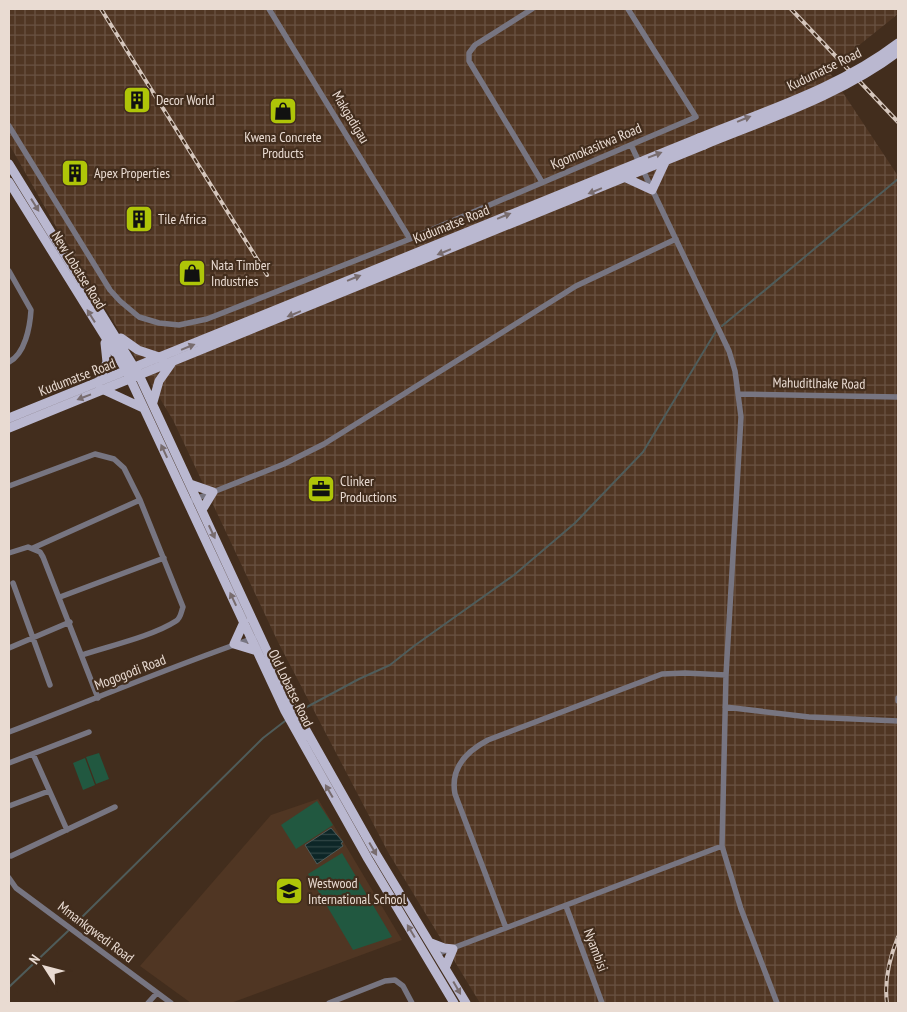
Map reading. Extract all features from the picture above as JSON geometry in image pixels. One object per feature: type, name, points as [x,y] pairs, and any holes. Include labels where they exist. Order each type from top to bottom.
[{"type":"main road","name":"Kudumatse Road","points":[[9,418],[138,372],[171,364],[665,162],[702,142],[856,72],[898,43]]},
{"type":"main road","name":"Kudumatse Road","points":[[138,372],[162,358],[638,161],[702,142],[828,94],[860,77],[898,52]]},
{"type":"main road","points":[[626,178],[652,190],[665,162]]},
{"type":"main road","points":[[9,164],[138,372],[190,484],[192,500],[202,510],[256,638]]},
{"type":"main road","name":"New Lobatse Road","points":[[9,182],[128,376]]},
{"type":"main road","points":[[103,335],[107,362],[101,386],[144,408]]},
{"type":"main road","points":[[116,335],[138,350],[162,358]]},
{"type":"main road","points":[[153,402],[159,381],[171,364]]},
{"type":"main road","name":"Old Lobatse Road","points":[[128,376],[192,500],[244,622],[256,638],[322,760],[466,1003]]},
{"type":"main road","name":"Kudumatse Road","points":[[9,428],[101,386]]},
{"type":"main road","points":[[190,484],[213,492],[202,510]]},
{"type":"main road","points":[[244,622],[234,644],[257,651]]},
{"type":"main road","name":"Old Lobatse Road","points":[[256,638],[257,651],[285,711],[314,765],[454,1003]]},
{"type":"main road","points":[[430,942],[444,948],[453,949],[446,968]]},
{"type":"main road","points":[[421,947],[438,954],[432,966]]},
{"type":"street","name":"Makgadigau","points":[[270,9],[410,239]]},
{"type":"street","name":"Kgomokasitwa Road","points":[[532,9],[474,45],[469,53],[469,61],[542,182],[696,118],[628,9]]},
{"type":"street","points":[[9,126],[110,290],[139,317],[159,323],[179,325],[207,319],[410,239],[542,182]]},
{"type":"street","points":[[631,146],[721,331],[735,371],[739,394],[742,417],[726,675],[722,846],[735,891],[777,1003]]},
{"type":"street","points":[[192,500],[284,464],[324,444],[576,286],[676,239]]},
{"type":"street","points":[[9,271],[31,310],[21,352],[9,362]]},
{"type":"street","name":"Mahuditlhake Road","points":[[739,394],[898,397]]},
{"type":"street","points":[[9,486],[95,454],[103,454],[114,459],[124,468],[140,500],[183,607],[178,620],[82,655]]},
{"type":"street","points":[[9,553],[21,548],[33,548],[140,500]]},
{"type":"street","points":[[33,548],[43,557],[70,622],[98,698]]},
{"type":"street","points":[[60,597],[164,558]]},
{"type":"street","points":[[14,583],[50,685]]},
{"type":"street","points":[[9,648],[70,622]]},
{"type":"street","name":"Mogogodi Road","points":[[9,732],[234,644],[256,638]]},
{"type":"street","points":[[506,928],[455,794],[455,779],[464,757],[474,747],[488,740],[662,674],[726,675]]},
{"type":"street","points":[[726,707],[809,716],[898,721]]},
{"type":"street","points":[[9,763],[89,732]]},
{"type":"street","points":[[33,754],[67,830]]},
{"type":"street","points":[[9,806],[50,791]]},
{"type":"street","points":[[11,856],[115,807]]},
{"type":"street","points":[[438,954],[722,846]]},
{"type":"street","name":"Mmankgwedi Road","points":[[9,878],[16,888],[171,1003]]},
{"type":"street","name":"Nyambisi","points":[[566,906],[602,1003]]},
{"type":"street","points":[[329,1003],[385,981],[395,980],[403,986],[412,1003]]},
{"type":"street","points":[[148,1003],[157,993]]},
{"type":"shaded area","points":[[9,9],[898,9],[898,14],[828,70],[898,176],[898,1003],[480,1003],[388,852],[278,642],[173,420],[55,225],[9,144]]},
{"type":"shaded area","name":"Westwood International School","points":[[318,799],[402,940],[231,1003],[191,1003],[140,966],[271,815]]},
{"type":"green space","points":[[99,753],[109,779],[96,784],[86,757]]},
{"type":"green space","points":[[85,758],[95,785],[83,790],[73,763]]},
{"type":"green space","points":[[317,801],[333,825],[296,849],[281,825]]},
{"type":"green space","points":[[342,853],[392,937],[353,950],[308,874]]},
{"type":"water","points":[[331,828],[343,842],[341,843],[343,846],[317,864],[305,845]]},
{"type":"waterway","points":[[722,326],[898,179]]},
{"type":"waterway","points":[[305,708],[359,679],[390,665],[514,575],[575,523],[643,452],[716,331]]},
{"type":"waterway","points":[[75,924],[263,738],[285,721]]},
{"type":"waterway","points":[[9,987],[68,931]]},
{"type":"railway","points":[[101,9],[267,275]]},
{"type":"railway","points":[[791,9],[898,122]]},
{"type":"railway","points":[[887,1003],[886,986],[888,970],[898,937]]},
{"type":"place","name":"Decor World","points":[[137,100]]},
{"type":"place","name":"Kwena Concrete Products","points":[[283,111]]},
{"type":"place","name":"Apex Properties","points":[[75,173]]},
{"type":"place","name":"Tile Africa","points":[[139,219]]},
{"type":"place","name":"Nata Timber Industries","points":[[192,273]]},
{"type":"place","name":"Clinker Productions","points":[[321,489]]},
{"type":"place","name":"Westwood International School","points":[[289,891]]}]
